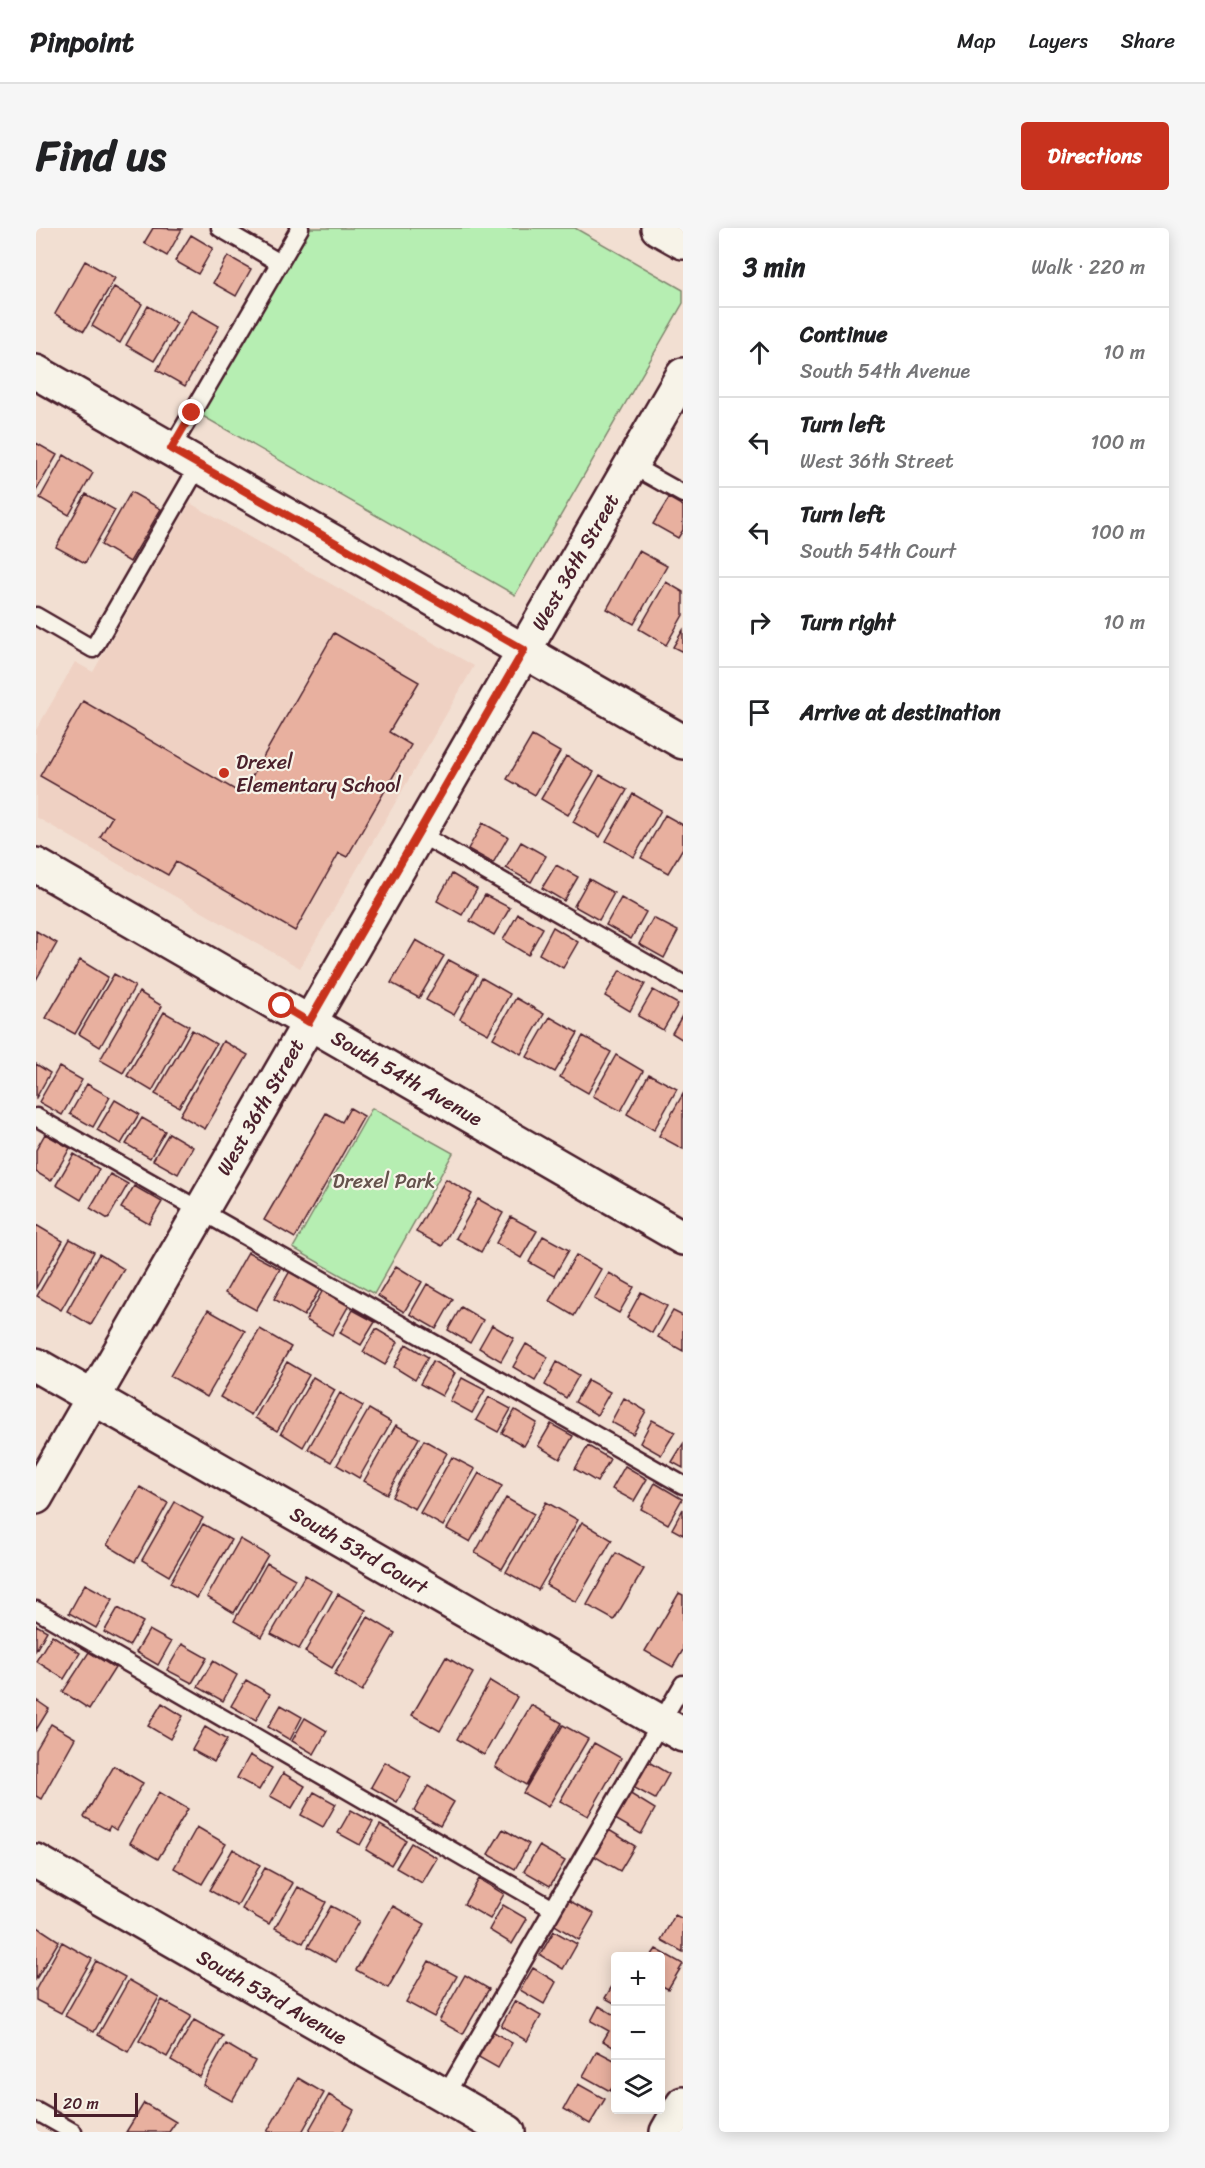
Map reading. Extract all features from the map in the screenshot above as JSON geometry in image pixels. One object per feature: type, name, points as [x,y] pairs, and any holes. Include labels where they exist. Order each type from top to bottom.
[{"type":"street","points":[[658,228],[683,242]]},
{"type":"street","points":[[36,372],[683,742]]},
{"type":"street","name":"West 36th Street","points":[[36,1497],[683,375]]},
{"type":"street","name":"South 54th Avenue","points":[[36,865],[683,1238]]},
{"type":"street","name":"South 53rd Court","points":[[36,1365],[672,1729]]},
{"type":"street","name":"South 53rd Avenue","points":[[36,1862],[508,2132]]},
{"type":"street","points":[[667,2132],[683,2104]]},
{"type":"lane","points":[[220,228],[280,262]]},
{"type":"lane","points":[[171,449],[300,228]]},
{"type":"lane","points":[[36,616],[93,649],[199,465]]},
{"type":"lane","points":[[631,465],[683,494]]},
{"type":"lane","points":[[418,833],[683,984]]},
{"type":"lane","points":[[36,1117],[683,1485]]},
{"type":"lane","points":[[36,1610],[553,1909]]},
{"type":"lane","points":[[445,2096],[553,1909],[672,1729],[683,1684]]},
{"type":"lane","points":[[36,2111],[73,2132]]},
{"type":"shaded area","name":"Drexel Elementary School","points":[[190,503],[474,666],[300,968],[36,817],[36,730],[75,662],[93,672]]},
{"type":"green space","points":[[305,228],[575,228],[683,290],[683,303],[515,595],[199,414]]},
{"type":"green space","name":"Drexel Park","points":[[372,1108],[453,1153],[374,1294],[293,1248]]},
{"type":"building","points":[[153,228],[182,229],[167,256],[144,243]]},
{"type":"building","points":[[191,235],[213,248],[198,274],[175,261]]},
{"type":"building","points":[[228,256],[251,269],[236,296],[213,283]]},
{"type":"building","points":[[85,261],[115,278],[84,331],[55,314]]},
{"type":"building","points":[[114,287],[142,304],[120,343],[92,326]]},
{"type":"building","points":[[148,306],[177,323],[154,361],[126,345]]},
{"type":"building","points":[[191,310],[219,326],[185,386],[157,370]]},
{"type":"building","points":[[36,443],[57,455],[36,491]]},
{"type":"building","points":[[64,455],[93,473],[69,515],[40,498]]},
{"type":"building","points":[[131,492],[161,509],[130,562],[101,545]]},
{"type":"building","points":[[86,494],[115,510],[85,563],[56,547]]},
{"type":"building","points":[[669,498],[683,506],[683,530],[678,538],[653,524]]},
{"type":"building","points":[[639,551],[667,566],[634,624],[607,609]]},
{"type":"building","points":[[666,582],[683,592],[683,615],[666,645],[639,629]]},
{"type":"building","points":[[683,630],[683,652],[673,647]]},
{"type":"building","points":[[334,633],[419,682],[389,732],[411,745],[347,857],[339,853],[295,931],[176,862],[168,875],[100,837],[112,817],[40,776],[83,701],[242,794]]},
{"type":"building","points":[[532,736],[560,752],[535,795],[507,779]]},
{"type":"building","points":[[566,756],[594,772],[568,815],[541,799]]},
{"type":"building","points":[[600,775],[627,790],[600,837],[573,822]]},
{"type":"building","points":[[633,794],[661,810],[634,857],[606,841]]},
{"type":"building","points":[[665,815],[683,825],[683,848],[668,873],[641,858]]},
{"type":"building","points":[[483,823],[508,837],[493,863],[468,849]]},
{"type":"building","points":[[521,842],[546,856],[531,882],[506,868]]},
{"type":"building","points":[[556,865],[578,877],[564,901],[542,888]]},
{"type":"building","points":[[452,874],[477,889],[462,915],[437,901]]},
{"type":"building","points":[[589,879],[614,893],[599,920],[574,906]]},
{"type":"building","points":[[485,895],[510,908],[494,935],[470,921]]},
{"type":"building","points":[[621,898],[646,912],[631,939],[606,925]]},
{"type":"building","points":[[518,914],[543,928],[528,955],[503,940]]},
{"type":"building","points":[[653,918],[678,931],[664,958],[639,944]]},
{"type":"building","points":[[553,927],[578,942],[563,968],[539,954]]},
{"type":"building","points":[[36,931],[57,943],[36,980]]},
{"type":"building","points":[[416,940],[444,956],[419,998],[391,983]]},
{"type":"building","points":[[80,960],[108,977],[75,1034],[46,1018]]},
{"type":"building","points":[[449,960],[477,975],[454,1015],[426,1000]]},
{"type":"building","points":[[620,970],[645,984],[630,1011],[605,996]]},
{"type":"building","points":[[114,974],[135,986],[100,1047],[79,1034]]},
{"type":"building","points":[[482,978],[510,994],[488,1034],[460,1019]]},
{"type":"building","points":[[653,990],[678,1004],[663,1030],[638,1016]]},
{"type":"building","points":[[139,992],[162,1006],[123,1073],[100,1060]]},
{"type":"building","points":[[516,998],[544,1014],[521,1054],[493,1038]]},
{"type":"building","points":[[164,1012],[189,1026],[152,1091],[127,1076]]},
{"type":"building","points":[[683,1014],[683,1040],[672,1033]]},
{"type":"building","points":[[550,1017],[578,1033],[555,1072],[527,1057]]},
{"type":"building","points":[[192,1030],[216,1044],[179,1107],[155,1094]]},
{"type":"building","points":[[583,1036],[611,1052],[588,1093],[560,1077]]},
{"type":"building","points":[[223,1041],[248,1055],[205,1129],[180,1115]]},
{"type":"building","points":[[616,1055],[643,1071],[621,1111],[593,1096]]},
{"type":"building","points":[[36,1064],[50,1073],[36,1098]]},
{"type":"building","points":[[59,1067],[82,1080],[62,1115],[39,1102]]},
{"type":"building","points":[[649,1074],[677,1089],[654,1130],[627,1114]]},
{"type":"building","points":[[87,1084],[110,1097],[93,1127],[70,1114]]},
{"type":"building","points":[[683,1094],[683,1149],[659,1136]]},
{"type":"building","points":[[115,1100],[139,1114],[121,1144],[97,1130]]},
{"type":"building","points":[[350,1108],[364,1116],[295,1238],[264,1220],[326,1113],[342,1122]]},
{"type":"building","points":[[142,1118],[165,1131],[150,1158],[126,1144]]},
{"type":"building","points":[[169,1133],[193,1147],[178,1174],[153,1160]]},
{"type":"building","points":[[45,1134],[70,1148],[51,1181],[36,1172],[36,1150]]},
{"type":"building","points":[[74,1154],[99,1169],[81,1200],[56,1185]]},
{"type":"building","points":[[110,1174],[128,1184],[108,1219],[90,1208]]},
{"type":"building","points":[[446,1179],[472,1194],[442,1246],[416,1232]]},
{"type":"building","points":[[134,1186],[162,1202],[149,1224],[121,1208]]},
{"type":"building","points":[[478,1199],[503,1213],[481,1252],[456,1238]]},
{"type":"building","points":[[511,1217],[537,1231],[521,1258],[496,1243]]},
{"type":"building","points":[[36,1225],[63,1241],[36,1288]]},
{"type":"building","points":[[543,1236],[569,1250],[554,1276],[529,1262]]},
{"type":"building","points":[[70,1239],[94,1252],[61,1310],[37,1296]]},
{"type":"building","points":[[248,1252],[280,1269],[256,1310],[225,1293]]},
{"type":"building","points":[[99,1254],[124,1269],[91,1325],[67,1311]]},
{"type":"building","points":[[576,1255],[601,1269],[574,1316],[549,1301]]},
{"type":"building","points":[[396,1266],[422,1282],[404,1312],[378,1296]]},
{"type":"building","points":[[290,1271],[320,1289],[304,1316],[274,1299]]},
{"type":"building","points":[[609,1273],[634,1287],[619,1313],[594,1299]]},
{"type":"building","points":[[427,1284],[453,1299],[436,1329],[410,1314]]},
{"type":"building","points":[[323,1290],[349,1305],[332,1335],[306,1320]]},
{"type":"building","points":[[641,1292],[667,1306],[652,1333],[627,1318]]},
{"type":"building","points":[[461,1307],[483,1320],[470,1343],[448,1330]]},
{"type":"building","points":[[208,1310],[245,1331],[207,1397],[170,1376]]},
{"type":"building","points":[[353,1310],[375,1322],[361,1345],[340,1333]]},
{"type":"building","points":[[673,1311],[683,1316],[683,1351],[658,1337]]},
{"type":"building","points":[[492,1325],[514,1338],[501,1361],[479,1348]]},
{"type":"building","points":[[260,1329],[291,1347],[251,1415],[220,1397]]},
{"type":"building","points":[[376,1329],[398,1342],[385,1365],[363,1352]]},
{"type":"building","points":[[406,1344],[428,1357],[415,1380],[394,1367]]},
{"type":"building","points":[[526,1344],[548,1357],[535,1380],[513,1367]]},
{"type":"building","points":[[433,1361],[455,1373],[442,1396],[420,1384]]},
{"type":"building","points":[[287,1362],[309,1375],[277,1431],[255,1418]]},
{"type":"building","points":[[557,1362],[579,1375],[566,1398],[545,1385]]},
{"type":"building","points":[[313,1377],[335,1390],[303,1447],[281,1433]]},
{"type":"building","points":[[462,1378],[485,1390],[472,1413],[450,1401]]},
{"type":"building","points":[[588,1380],[610,1392],[597,1415],[575,1402]]},
{"type":"building","points":[[340,1393],[363,1406],[331,1462],[308,1449]]},
{"type":"building","points":[[489,1397],[511,1409],[498,1432],[476,1420]]},
{"type":"building","points":[[624,1398],[646,1411],[633,1434],[611,1422]]},
{"type":"building","points":[[369,1409],[391,1422],[359,1478],[337,1465]]},
{"type":"building","points":[[515,1410],[537,1423],[524,1446],[502,1433]]},
{"type":"building","points":[[652,1420],[675,1432],[661,1455],[640,1443]]},
{"type":"building","points":[[551,1424],[573,1436],[560,1459],[538,1446]]},
{"type":"building","points":[[396,1425],[419,1438],[387,1494],[364,1481]]},
{"type":"building","points":[[424,1440],[447,1453],[415,1509],[392,1497]]},
{"type":"building","points":[[683,1444],[683,1468],[672,1462]]},
{"type":"building","points":[[588,1446],[610,1459],[597,1482],[575,1469]]},
{"type":"building","points":[[452,1457],[475,1469],[443,1526],[420,1513]]},
{"type":"building","points":[[625,1466],[647,1479],[634,1501],[612,1489]]},
{"type":"building","points":[[479,1473],[502,1486],[470,1542],[447,1529]]},
{"type":"building","points":[[655,1483],[682,1499],[668,1524],[641,1509]]},
{"type":"building","points":[[140,1487],[168,1503],[135,1562],[107,1545]]},
{"type":"building","points":[[506,1498],[534,1514],[502,1569],[475,1553]]},
{"type":"building","points":[[175,1502],[203,1518],[169,1576],[142,1560]]},
{"type":"building","points":[[546,1502],[578,1520],[538,1590],[506,1572]]},
{"type":"building","points":[[683,1509],[683,1535],[672,1529]]},
{"type":"building","points":[[582,1522],[612,1540],[576,1602],[546,1585]]},
{"type":"building","points":[[203,1524],[231,1540],[197,1598],[170,1583]]},
{"type":"building","points":[[240,1539],[268,1555],[234,1613],[207,1597]]},
{"type":"building","points":[[616,1553],[644,1569],[614,1620],[587,1605]]},
{"type":"building","points":[[267,1563],[295,1579],[262,1637],[234,1621]]},
{"type":"building","points":[[305,1575],[332,1591],[299,1649],[271,1634]]},
{"type":"building","points":[[85,1584],[113,1599],[96,1628],[69,1613]]},
{"type":"building","points":[[679,1593],[683,1595],[683,1650],[673,1667],[645,1651]]},
{"type":"building","points":[[338,1594],[366,1610],[332,1668],[305,1652]]},
{"type":"building","points":[[118,1608],[143,1622],[129,1646],[104,1632]]},
{"type":"building","points":[[368,1617],[395,1633],[362,1691],[334,1675]]},
{"type":"building","points":[[36,1625],[47,1631],[36,1650]]},
{"type":"building","points":[[149,1630],[171,1642],[158,1665],[136,1652]]},
{"type":"building","points":[[52,1635],[80,1653],[64,1679],[36,1661]]},
{"type":"building","points":[[182,1644],[207,1658],[192,1683],[167,1670]]},
{"type":"building","points":[[89,1652],[115,1668],[89,1709],[63,1692]]},
{"type":"building","points":[[446,1657],[473,1673],[440,1731],[412,1715]]},
{"type":"building","points":[[213,1661],[237,1675],[223,1701],[198,1687]]},
{"type":"building","points":[[246,1680],[270,1694],[256,1720],[231,1706]]},
{"type":"building","points":[[490,1681],[517,1697],[484,1755],[457,1739]]},
{"type":"building","points":[[36,1700],[49,1709],[36,1730]]},
{"type":"building","points":[[162,1703],[183,1716],[170,1739],[148,1726]]},
{"type":"building","points":[[281,1705],[302,1717],[290,1740],[268,1727]]},
{"type":"building","points":[[531,1705],[562,1723],[526,1785],[495,1767]]},
{"type":"building","points":[[305,1718],[327,1731],[314,1754],[292,1741]]},
{"type":"building","points":[[51,1724],[75,1738],[41,1799],[36,1796],[36,1750]]},
{"type":"building","points":[[563,1725],[588,1739],[548,1807],[523,1793]]},
{"type":"building","points":[[205,1727],[227,1740],[214,1762],[192,1750]]},
{"type":"building","points":[[594,1743],[621,1758],[588,1816],[560,1801]]},
{"type":"building","points":[[250,1755],[272,1768],[259,1790],[237,1778]]},
{"type":"building","points":[[647,1761],[669,1774],[655,1799],[633,1787]]},
{"type":"building","points":[[385,1762],[411,1777],[397,1802],[371,1787]]},
{"type":"building","points":[[114,1766],[143,1783],[116,1830],[110,1826],[108,1830],[84,1817]]},
{"type":"building","points":[[283,1773],[305,1786],[292,1808],[270,1796]]},
{"type":"building","points":[[428,1786],[454,1802],[440,1826],[414,1811]]},
{"type":"building","points":[[159,1792],[188,1809],[158,1859],[130,1843]]},
{"type":"building","points":[[314,1792],[336,1804],[323,1827],[301,1815]]},
{"type":"building","points":[[629,1793],[655,1809],[641,1834],[615,1819]]},
{"type":"building","points":[[351,1810],[373,1822],[360,1845],[338,1833]]},
{"type":"building","points":[[380,1825],[406,1840],[391,1865],[366,1850]]},
{"type":"building","points":[[197,1827],[226,1844],[202,1884],[174,1868]]},
{"type":"building","points":[[503,1829],[529,1844],[515,1869],[488,1854]]},
{"type":"building","points":[[609,1830],[635,1846],[620,1871],[594,1856]]},
{"type":"building","points":[[411,1843],[437,1858],[422,1883],[396,1868]]},
{"type":"building","points":[[539,1846],[565,1861],[550,1886],[524,1871]]},
{"type":"building","points":[[233,1849],[260,1865],[237,1906],[209,1890]]},
{"type":"building","points":[[265,1868],[293,1883],[269,1924],[242,1909]]},
{"type":"building","points":[[479,1879],[504,1894],[490,1919],[464,1904]]},
{"type":"building","points":[[298,1887],[326,1902],[303,1943],[275,1928]]},
{"type":"building","points":[[568,1900],[594,1914],[579,1940],[553,1924]]},
{"type":"building","points":[[503,1905],[527,1919],[512,1944],[489,1930]]},
{"type":"building","points":[[331,1906],[359,1921],[336,1962],[308,1947]]},
{"type":"building","points":[[393,1906],[425,1924],[388,1988],[356,1970]]},
{"type":"building","points":[[675,1915],[683,1919],[683,1952],[661,1940]]},
{"type":"building","points":[[36,1926],[59,1941],[36,1979]]},
{"type":"building","points":[[554,1931],[577,1944],[563,1969],[540,1955]]},
{"type":"building","points":[[62,1942],[92,1959],[61,2013],[36,2000],[36,1989]]},
{"type":"building","points":[[665,1954],[683,1964],[668,1989],[665,1988]]},
{"type":"building","points":[[96,1961],[125,1977],[94,2032],[65,2016]]},
{"type":"building","points":[[429,1961],[457,1976],[434,2017],[406,2002]]},
{"type":"building","points":[[533,1968],[556,1982],[544,2004],[520,1990]]},
{"type":"building","points":[[465,1975],[489,1989],[463,2034],[439,2021]]},
{"type":"building","points":[[129,1980],[159,1997],[128,2052],[98,2035]]},
{"type":"building","points":[[611,1988],[611,2001],[605,1998]]},
{"type":"building","points":[[162,2000],[191,2016],[167,2057],[139,2041]]},
{"type":"building","points":[[515,2001],[541,2016],[527,2041],[501,2026]]},
{"type":"building","points":[[599,2006],[611,2013],[611,2046],[603,2041],[609,2031],[591,2021]]},
{"type":"building","points":[[194,2020],[223,2036],[200,2077],[171,2060]]},
{"type":"building","points":[[489,2029],[512,2043],[498,2068],[475,2055]]},
{"type":"building","points":[[226,2044],[255,2061],[232,2101],[203,2085]]},
{"type":"building","points":[[597,2051],[611,2058],[610,2091],[583,2076]]},
{"type":"building","points":[[298,2078],[324,2093],[302,2132],[267,2132]]},
{"type":"building","points":[[578,2084],[605,2099],[590,2124],[564,2109]]},
{"type":"building","points":[[329,2095],[354,2110],[342,2132],[308,2132]]},
{"type":"building","points":[[144,2103],[176,2122],[169,2132],[126,2132]]},
{"type":"place","name":"Drexel Elementary School","points":[[224,773]]},
{"type":"route","points":[[192,413],[171,449],[524,650],[309,1022],[282,1006]]}]
